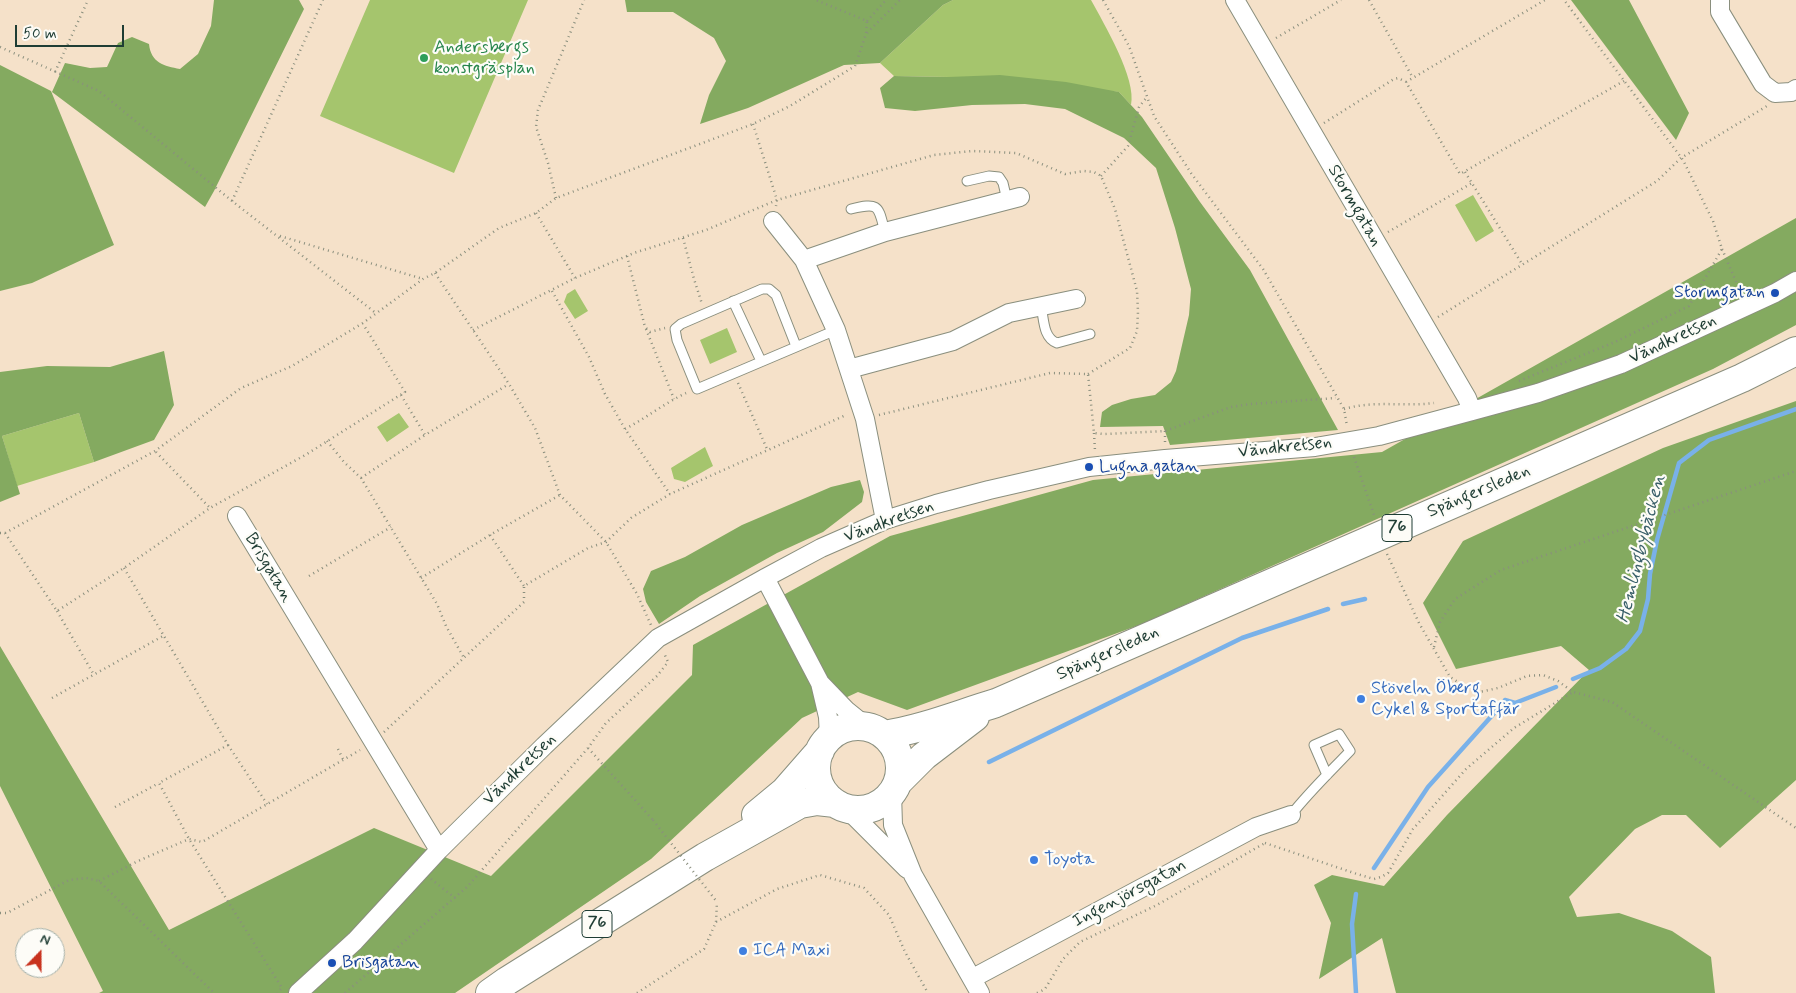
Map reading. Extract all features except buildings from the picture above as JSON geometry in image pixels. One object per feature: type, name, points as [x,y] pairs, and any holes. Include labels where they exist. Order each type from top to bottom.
[{"type":"main road","name":"Spängersleden","points":[[705,857],[785,791],[824,745],[840,730],[853,726],[876,731],[922,728],[958,714],[996,703],[1789,359]]},
{"type":"main road","name":"Spängersleden","points":[[490,993],[705,857],[800,804],[817,800],[860,810],[872,808],[883,802],[924,756],[996,703]]},
{"type":"main road","points":[[876,731],[893,744],[899,756],[900,769],[895,788]]},
{"type":"main road","points":[[824,745],[816,766],[818,780],[824,793],[841,806]]},
{"type":"street","name":"Stormgatan","points":[[1235,0],[1467,398],[1472,411]]},
{"type":"street","points":[[1720,0],[1720,12],[1763,84],[1775,93],[1791,92],[1796,89]]},
{"type":"street","points":[[804,260],[885,232],[1014,199]]},
{"type":"street","points":[[773,221],[804,260],[836,330],[863,414],[885,520]]},
{"type":"street","name":"Vändkretsen","points":[[298,993],[355,940],[439,850],[544,746],[658,638],[821,548],[885,520],[989,490],[1089,468],[1165,459],[1315,447],[1379,436],[1472,411],[1538,392],[1621,364],[1775,293],[1796,281]]},
{"type":"street","points":[[849,369],[962,338],[1009,312],[1076,299]]},
{"type":"street","name":"Brisgatan","points":[[237,516],[439,850]]},
{"type":"street","points":[[765,578],[820,683],[828,717],[824,745]]},
{"type":"street","points":[[820,683],[846,710],[876,731]]},
{"type":"street","name":"Ingenjörsgatan","points":[[895,788],[893,825],[913,875],[976,986],[1256,827],[1291,815]]},
{"type":"street","name":"Ingenjörsgatan","points":[[841,806],[874,834],[913,875]]},
{"type":"lane","points":[[967,181],[989,176],[998,177],[1014,199]]},
{"type":"lane","points":[[852,209],[869,204],[875,207],[879,212],[885,232]]},
{"type":"lane","points":[[796,346],[776,295],[769,289],[762,289],[674,328],[697,389],[836,330]]},
{"type":"lane","points":[[733,301],[761,361]]},
{"type":"lane","points":[[1041,306],[1048,338],[1053,342],[1057,343],[1090,334]]},
{"type":"lane","points":[[1291,815],[1309,792],[1327,775],[1350,751],[1339,734],[1314,745],[1327,775]]},
{"type":"path","points":[[55,72],[88,0]]},
{"type":"path","points":[[232,201],[323,0]]},
{"type":"path","points":[[556,198],[548,163],[536,127],[538,110],[584,0]]},
{"type":"path","points":[[816,0],[867,21]]},
{"type":"path","points":[[0,533],[155,451],[241,388],[292,366],[363,323],[423,279],[435,273],[499,228],[536,213],[556,198],[753,124],[790,106],[855,66],[866,34],[867,21],[886,0]]},
{"type":"path","points":[[866,34],[900,0]]},
{"type":"path","points":[[1103,0],[1129,46],[1154,116],[1191,173],[1262,269],[1344,409],[1348,433]]},
{"type":"path","points":[[1262,46],[1341,0]]},
{"type":"path","points":[[1369,0],[1413,78]]},
{"type":"path","points":[[1406,82],[1545,0]]},
{"type":"path","points":[[1564,0],[1681,158],[1713,221],[1722,249],[1747,306]]},
{"type":"path","points":[[0,46],[98,91],[232,201],[377,314]]},
{"type":"path","points":[[1310,131],[1398,78],[1406,82],[1460,174],[1624,81]]},
{"type":"path","points":[[1424,325],[1656,181],[1681,158],[1766,107],[1775,93]]},
{"type":"path","points":[[1101,176],[1128,146],[1139,107],[1147,97]]},
{"type":"path","points":[[753,124],[776,200],[773,221]]},
{"type":"path","points":[[1465,172],[1522,264]]},
{"type":"path","points":[[1374,240],[1472,183]]},
{"type":"path","points":[[474,330],[575,278],[656,244],[683,238],[706,230],[776,200]]},
{"type":"path","points":[[536,213],[575,278]]},
{"type":"path","points":[[278,236],[423,279]]},
{"type":"path","points":[[683,238],[694,279],[706,313]]},
{"type":"path","points":[[1518,381],[1615,342],[1689,306],[1722,249]]},
{"type":"path","points":[[627,256],[645,327],[674,399]]},
{"type":"path","points":[[345,993],[468,886],[588,748],[606,724],[657,676],[668,662],[637,594],[606,542],[560,495],[535,428],[509,384],[435,273]]},
{"type":"path","points":[[552,291],[589,357],[605,394],[625,429],[670,494]]},
{"type":"path","points":[[1689,306],[1694,311]]},
{"type":"path","points":[[57,611],[124,568],[210,508],[327,441],[405,392],[363,323]]},
{"type":"path","points":[[645,327],[650,332],[661,328],[674,328]]},
{"type":"path","points":[[733,373],[768,450]]},
{"type":"path","points":[[524,586],[588,548],[606,542],[631,518],[670,494],[768,450],[863,414],[1050,373],[1088,374],[1095,456]]},
{"type":"path","points":[[361,478],[425,435],[509,384]]},
{"type":"path","points":[[625,429],[674,399],[697,389]]},
{"type":"path","points":[[400,394],[425,435]]},
{"type":"path","points":[[1094,433],[1165,431],[1231,408],[1250,404],[1336,398]]},
{"type":"path","points":[[1344,409],[1378,403],[1404,406],[1437,403]]},
{"type":"path","points":[[327,441],[344,462],[361,478],[437,604],[446,626],[464,658]]},
{"type":"path","points":[[1352,450],[1376,522]]},
{"type":"path","points":[[155,451],[210,508]]},
{"type":"path","points":[[1434,649],[1440,622],[1454,599],[1501,570],[1796,471]]},
{"type":"path","points":[[421,578],[560,495]]},
{"type":"path","points":[[309,576],[391,527]]},
{"type":"path","points":[[5,532],[57,611],[95,675]]},
{"type":"path","points":[[99,881],[138,861],[189,839],[202,842],[374,742],[524,602],[524,586],[490,536]]},
{"type":"path","points":[[1386,551],[1419,624],[1450,677],[1475,693],[1498,688],[1527,676],[1543,675],[1558,681],[1574,692],[1612,702],[1796,828]]},
{"type":"path","points":[[124,568],[228,745],[267,805]]},
{"type":"path","points":[[52,698],[163,636]]},
{"type":"path","points":[[1265,843],[1374,879],[1381,877],[1388,873],[1413,829],[1466,769],[1514,728],[1574,692]]},
{"type":"path","points":[[114,807],[228,745]]},
{"type":"path","points":[[588,748],[652,820],[717,902],[716,922],[704,949],[637,993]]},
{"type":"path","points":[[338,749],[343,759]]},
{"type":"path","points":[[160,783],[189,839],[282,988],[277,993]]},
{"type":"path","points":[[1037,993],[1044,989],[1063,959],[1080,942],[1157,905],[1265,843],[1291,815]]},
{"type":"path","points":[[716,922],[777,889],[820,875],[864,888],[889,915],[905,952],[928,993]]},
{"type":"path","points":[[0,913],[7,913],[69,880],[86,878],[99,881],[214,993]]},
{"type":"green space","points":[[214,0],[299,0],[304,9],[205,207],[52,92],[65,63],[90,68],[107,67],[118,43],[132,37],[149,44],[152,55],[159,62],[180,69],[198,54],[211,26]]},
{"type":"green space","name":"Andersbergs konstgräsplan","points":[[370,0],[528,0],[454,173],[320,116]]},
{"type":"green space","points":[[625,0],[953,0],[943,5],[880,63],[844,65],[748,108],[700,124],[709,95],[726,61],[714,38],[673,12],[627,12]]},
{"type":"green space","points":[[953,0],[1091,0],[1111,37],[1124,67],[1132,94],[1131,105],[1119,92],[948,77],[894,76],[880,63],[943,5]]},
{"type":"green space","points":[[1571,0],[1629,0],[1689,113],[1676,140]]},
{"type":"green space","points":[[0,65],[51,91],[114,245],[32,283],[0,291]]},
{"type":"green space","points":[[1000,75],[1066,82],[1119,92],[1142,117],[1200,202],[1250,270],[1338,430],[1170,445],[1163,426],[1100,427],[1102,412],[1112,405],[1131,399],[1155,395],[1171,382],[1176,371],[1189,315],[1191,289],[1175,228],[1156,168],[1124,138],[1065,109],[1025,104],[972,105],[915,111],[885,108],[880,88],[894,76],[948,77]]},
{"type":"green space","points":[[1473,195],[1494,231],[1476,242],[1455,205]]},
{"type":"green space","points":[[1796,218],[1796,325],[1713,369],[1142,624],[907,710],[858,692],[802,718],[651,859],[455,993],[99,993],[103,991],[0,786],[0,646],[169,930],[374,828],[491,876],[692,675],[693,645],[890,536],[1093,480],[1382,452]]},
{"type":"green space","points":[[575,289],[588,311],[575,319],[564,302],[567,294]]},
{"type":"green space","points":[[727,328],[737,352],[710,364],[700,340]]},
{"type":"green space","points":[[164,351],[174,405],[154,440],[94,462],[79,413],[2,436],[20,494],[0,502],[0,372],[47,366],[110,367]]},
{"type":"green space","points":[[1796,401],[1796,780],[1720,848],[1686,815],[1662,815],[1635,829],[1569,897],[1577,917],[1619,913],[1672,931],[1711,957],[1715,993],[1396,993],[1382,938],[1319,979],[1331,923],[1314,885],[1332,875],[1384,886],[1447,815],[1589,670],[1561,646],[1456,669],[1423,603],[1463,541],[1663,448]]},
{"type":"green space","points":[[79,413],[94,462],[17,486],[2,436]]},
{"type":"green space","points":[[399,413],[409,427],[387,442],[377,427]]},
{"type":"green space","points":[[705,447],[713,466],[685,482],[674,479],[671,468]]},
{"type":"green space","points":[[860,480],[864,492],[862,502],[823,532],[777,553],[700,596],[659,624],[646,602],[643,589],[651,571],[685,557],[742,525],[831,487]]},
{"type":"waterway","name":"Hemlingbybäcken","points":[[1573,679],[1600,668],[1626,649],[1640,631],[1648,599],[1650,574],[1657,540],[1679,463],[1709,440],[1796,409]]},
{"type":"waterway","points":[[1343,604],[1365,599]]},
{"type":"waterway","points":[[989,762],[1242,638],[1328,609]]},
{"type":"waterway","name":"Hemlingbybäcken","points":[[1374,868],[1428,787],[1497,710],[1556,687]]},
{"type":"waterway","name":"Hemlingbybäcken","points":[[1505,700],[1515,703]]},
{"type":"waterway","name":"Hemlingbybäcken","points":[[1356,894],[1352,924],[1356,993]]},
{"type":"place","name":"Andersbergs konstgräsplan","points":[[424,58]]},
{"type":"place","name":"Stormgatan","points":[[1775,293]]},
{"type":"place","name":"Lugna gatan","points":[[1089,467]]},
{"type":"place","name":"Stöveln Öberg Cykel & Sportaffär","points":[[1361,699]]},
{"type":"place","name":"Toyota","points":[[1034,860]]},
{"type":"place","name":"ICA Maxi","points":[[743,951]]},
{"type":"place","name":"Brisgatan","points":[[332,963]]}]
